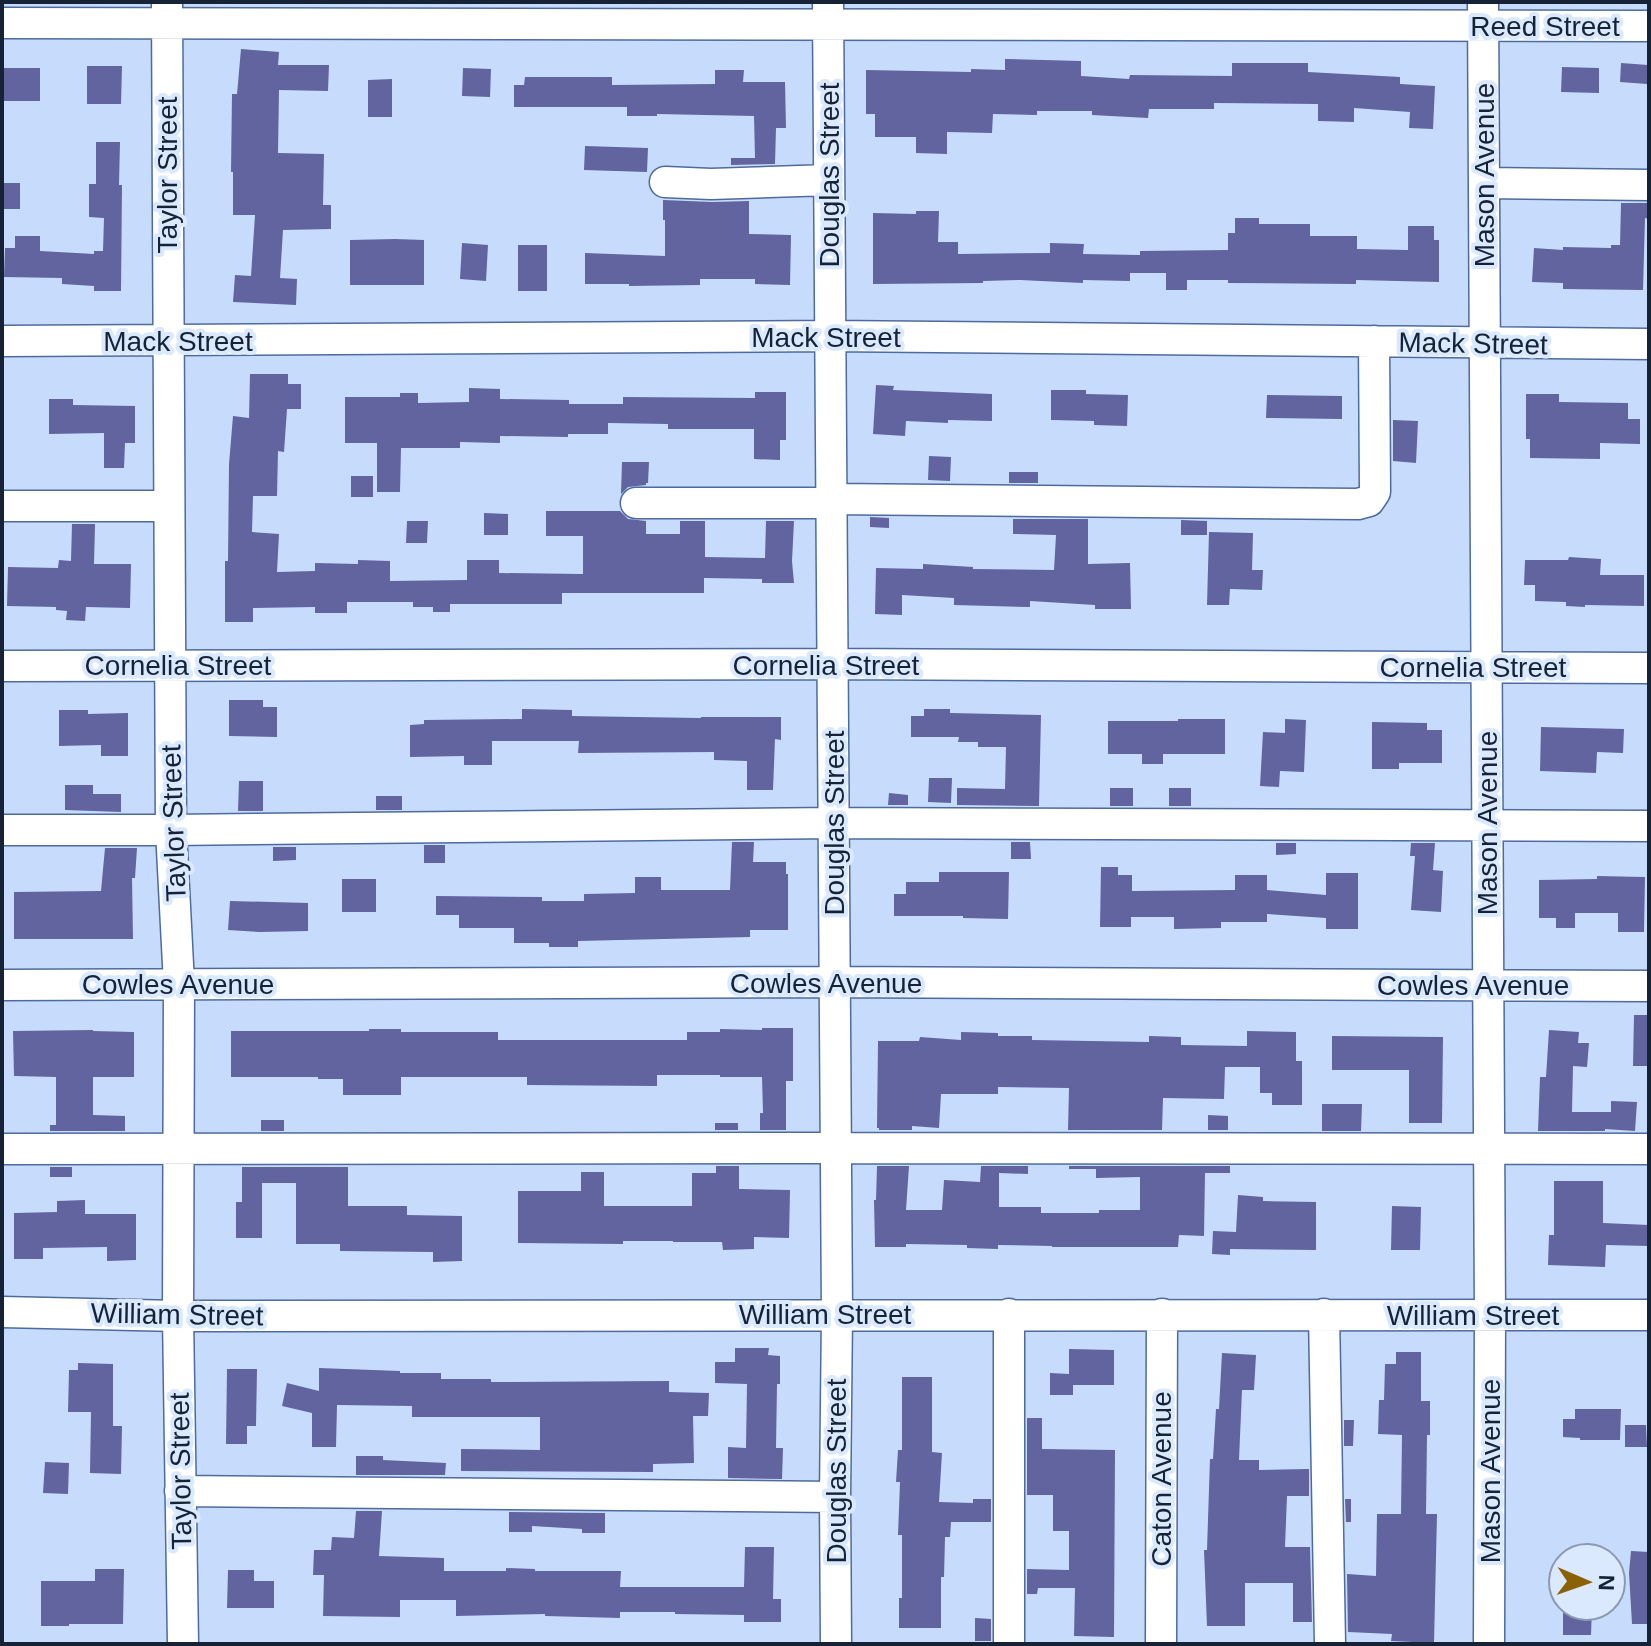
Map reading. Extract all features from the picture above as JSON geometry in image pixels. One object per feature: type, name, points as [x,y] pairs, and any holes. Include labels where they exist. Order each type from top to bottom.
[{"type":"street","name":"Reed Street","points":[[2,23],[167,12],[1483,14],[1649,26]]},
{"type":"street","name":"Taylor Street","points":[[167,12],[171,830],[179,984],[178,1316],[183,1644]]},
{"type":"street","name":"Douglas Street","points":[[828,13],[837,1314],[836,1644]]},
{"type":"street","name":"Mason Avenue","points":[[1483,14],[1489,1644]]},
{"type":"street","points":[[665,182],[711,184],[829,180]]},
{"type":"street","points":[[1484,183],[1649,185]]},
{"type":"street","name":"Mack Street","points":[[2,341],[830,336],[1649,344]]},
{"type":"street","points":[[636,503],[1358,504],[1369,501],[1375,492],[1374,341]]},
{"type":"street","points":[[2,506],[169,506]]},
{"type":"street","name":"Cornelia Street","points":[[2,666],[833,664],[1649,668]]},
{"type":"street","points":[[2,830],[834,823],[1649,826]]},
{"type":"street","name":"Cowles Avenue","points":[[2,985],[835,982],[1649,986]]},
{"type":"street","points":[[2,1149],[1649,1149]]},
{"type":"street","name":"William Street","points":[[2,1312],[178,1316],[1649,1315]]},
{"type":"street","points":[[1009,1314],[1009,1644]]},
{"type":"street","name":"Caton Avenue","points":[[1161,1644],[1162,1314]]},
{"type":"street","points":[[1324,1314],[1330,1644]]},
{"type":"street","points":[[180,1491],[835,1497]]},
{"type":"building","points":[[241,49],[279,52],[278,65],[329,65],[328,91],[279,90],[278,153],[324,154],[323,205],[331,205],[331,229],[283,230],[280,278],[297,279],[296,305],[233,302],[235,275],[251,276],[255,215],[233,215],[232,94],[237,94]]},
{"type":"building","points":[[1005,59],[1081,61],[1081,76],[1129,79],[1130,75],[1232,76],[1232,63],[1308,63],[1308,72],[1400,77],[1400,84],[1435,86],[1433,129],[1409,128],[1410,112],[1354,108],[1354,122],[1318,121],[1318,104],[1214,103],[1214,109],[1149,109],[1148,118],[1092,115],[1092,111],[993,114],[992,133],[947,132],[947,154],[916,153],[916,137],[875,137],[875,114],[866,114],[866,70],[1005,70]]},
{"type":"building","points":[[1621,63],[1648,65],[1647,84],[1620,82]]},
{"type":"building","points":[[87,66],[122,66],[121,104],[87,104]]},
{"type":"building","points":[[1562,67],[1599,68],[1599,93],[1561,92]]},
{"type":"building","points":[[2,68],[40,68],[40,101],[2,101]]},
{"type":"building","points":[[463,68],[491,69],[490,97],[462,96]]},
{"type":"building","points":[[715,70],[744,70],[743,82],[785,82],[786,128],[776,128],[775,164],[731,165],[731,158],[755,158],[754,116],[627,116],[627,107],[514,107],[514,85],[524,85],[525,77],[612,77],[612,85],[715,84]]},
{"type":"building","points":[[392,79],[392,117],[368,117],[368,80]]},
{"type":"building","points":[[96,142],[120,142],[121,291],[94,291],[94,286],[62,284],[62,278],[4,277],[5,248],[15,248],[15,236],[40,236],[40,251],[94,254],[94,251],[103,251],[104,218],[89,217],[89,184],[96,184]]},
{"type":"building","points":[[585,146],[648,148],[647,172],[584,170]]},
{"type":"building","points":[[2,183],[20,183],[20,209],[2,209]]},
{"type":"building","points":[[663,200],[749,201],[749,234],[791,235],[790,285],[755,284],[755,279],[700,279],[700,285],[585,284],[585,253],[665,256]]},
{"type":"building","points":[[1621,203],[1649,203],[1649,219],[1645,218],[1643,290],[1563,289],[1563,283],[1532,282],[1534,248],[1563,250],[1563,247],[1611,248],[1611,245],[1620,245]]},
{"type":"building","points":[[916,211],[939,211],[938,242],[958,242],[958,254],[1050,253],[1050,243],[1084,244],[1083,254],[1140,255],[1140,251],[1228,250],[1228,233],[1235,233],[1235,218],[1259,218],[1259,224],[1310,224],[1310,236],[1357,236],[1357,249],[1408,250],[1408,226],[1434,226],[1434,240],[1439,240],[1439,282],[1228,283],[1228,280],[1187,280],[1187,290],[1166,290],[1166,273],[1130,273],[1130,281],[873,284],[873,213],[916,214]]},
{"type":"building","points":[[350,240],[424,240],[424,285],[350,285]]},
{"type":"building","points":[[462,243],[488,245],[486,281],[460,279]]},
{"type":"building","points":[[518,245],[547,245],[547,291],[518,291]]},
{"type":"building","points":[[250,374],[288,374],[288,384],[301,384],[301,409],[287,409],[284,452],[278,451],[277,496],[253,496],[252,532],[279,534],[277,572],[315,571],[315,563],[390,561],[390,581],[467,580],[467,560],[499,560],[499,573],[583,574],[583,536],[546,536],[546,511],[620,511],[628,519],[646,521],[646,534],[680,534],[680,521],[705,521],[705,557],[765,558],[766,521],[794,521],[794,583],[704,578],[704,593],[562,593],[562,604],[450,604],[450,612],[433,612],[433,607],[413,607],[413,602],[347,602],[347,613],[315,613],[315,607],[253,608],[253,622],[225,622],[233,416],[249,418]]},
{"type":"building","points":[[876,385],[894,386],[893,390],[992,394],[992,421],[906,421],[905,436],[873,434]]},
{"type":"building","points":[[469,388],[500,389],[500,399],[569,400],[569,404],[623,404],[623,397],[755,398],[755,392],[786,392],[786,440],[780,440],[780,460],[754,459],[754,429],[668,429],[668,424],[608,423],[608,434],[500,436],[500,443],[460,442],[460,448],[401,448],[400,492],[377,492],[377,443],[345,443],[345,397],[400,397],[400,393],[418,393],[418,403],[469,402]]},
{"type":"building","points":[[1051,390],[1128,395],[1127,426],[1051,420]]},
{"type":"building","points":[[1526,394],[1559,394],[1559,402],[1628,403],[1628,419],[1640,419],[1640,444],[1600,443],[1600,459],[1530,458],[1530,439],[1526,439]]},
{"type":"building","points":[[1267,395],[1342,396],[1342,419],[1266,418]]},
{"type":"building","points":[[49,399],[73,399],[73,405],[135,406],[135,443],[125,443],[124,468],[104,468],[104,433],[49,434]]},
{"type":"building","points":[[1393,420],[1418,421],[1416,463],[1393,461]]},
{"type":"building","points":[[929,456],[951,457],[950,481],[928,480]]},
{"type":"building","points":[[622,462],[649,462],[648,483],[628,487],[621,494]]},
{"type":"building","points":[[1009,472],[1038,472],[1038,483],[1009,483]]},
{"type":"building","points":[[351,476],[373,476],[373,497],[351,497]]},
{"type":"building","points":[[484,513],[508,514],[508,535],[484,535]]},
{"type":"building","points":[[870,517],[889,518],[889,528],[870,527]]},
{"type":"building","points":[[1013,519],[1088,519],[1088,564],[1130,563],[1131,609],[1095,609],[1095,605],[1030,601],[1030,607],[954,605],[954,598],[902,595],[902,615],[875,614],[876,568],[923,569],[923,564],[973,569],[1054,570],[1056,535],[1013,534]]},
{"type":"building","points":[[1181,520],[1207,521],[1207,535],[1181,535]]},
{"type":"building","points":[[407,521],[428,521],[427,543],[406,543]]},
{"type":"building","points":[[72,524],[95,524],[94,564],[131,564],[130,608],[86,607],[85,621],[66,620],[67,611],[56,610],[56,607],[7,606],[8,567],[58,568],[59,560],[71,561]]},
{"type":"building","points":[[1209,532],[1253,533],[1252,570],[1263,570],[1262,590],[1230,589],[1229,605],[1207,605]]},
{"type":"building","points":[[1569,557],[1601,559],[1600,575],[1644,575],[1644,606],[1585,607],[1566,606],[1566,602],[1535,601],[1535,585],[1524,585],[1525,560],[1568,560]]},
{"type":"building","points":[[229,700],[263,700],[263,707],[277,707],[277,737],[229,736]]},
{"type":"building","points":[[522,709],[572,710],[572,716],[781,717],[781,740],[775,739],[773,790],[747,790],[747,761],[714,760],[714,752],[578,753],[579,741],[492,741],[492,765],[464,765],[464,756],[410,757],[410,725],[424,724],[424,720],[522,719]]},
{"type":"building","points":[[924,709],[950,709],[950,713],[1041,715],[1039,806],[957,805],[957,788],[1005,789],[1006,747],[978,747],[978,742],[958,742],[959,737],[911,737],[911,716],[924,716]]},
{"type":"building","points":[[59,710],[88,710],[88,714],[128,713],[128,756],[101,756],[101,745],[59,746]]},
{"type":"building","points":[[1225,719],[1225,754],[1163,754],[1163,764],[1142,764],[1142,754],[1108,754],[1108,721]]},
{"type":"building","points":[[1285,719],[1306,720],[1304,772],[1280,771],[1279,787],[1260,786],[1263,732],[1285,733]]},
{"type":"building","points":[[1372,722],[1427,723],[1427,730],[1442,730],[1442,763],[1399,763],[1399,769],[1372,769]]},
{"type":"building","points":[[1541,727],[1624,729],[1623,753],[1597,752],[1596,773],[1540,771]]},
{"type":"building","points":[[929,778],[952,778],[951,803],[928,802]]},
{"type":"building","points":[[239,781],[263,781],[263,811],[238,811]]},
{"type":"building","points":[[65,785],[93,785],[93,794],[121,794],[121,812],[65,810]]},
{"type":"building","points":[[1110,788],[1133,788],[1133,806],[1110,806]]},
{"type":"building","points":[[1169,788],[1191,788],[1191,806],[1169,806]]},
{"type":"building","points":[[889,793],[908,795],[908,805],[888,805]]},
{"type":"building","points":[[376,796],[402,796],[402,810],[376,810]]},
{"type":"building","points":[[732,842],[754,842],[753,862],[786,862],[788,930],[750,930],[750,937],[578,941],[578,947],[549,947],[549,943],[514,943],[514,928],[459,928],[459,915],[436,915],[436,896],[542,897],[542,901],[584,901],[584,894],[635,893],[635,877],[661,877],[661,890],[730,890]]},
{"type":"building","points":[[1011,842],[1030,842],[1031,859],[1011,859]]},
{"type":"building","points":[[1276,843],[1296,843],[1296,854],[1276,855]]},
{"type":"building","points":[[1411,843],[1435,843],[1433,870],[1443,871],[1441,912],[1411,910],[1415,856],[1410,856]]},
{"type":"building","points":[[424,845],[445,845],[445,863],[424,863]]},
{"type":"building","points":[[273,847],[296,847],[296,860],[273,861]]},
{"type":"building","points":[[105,848],[137,848],[135,878],[132,878],[133,939],[14,939],[14,892],[101,891]]},
{"type":"building","points":[[1101,867],[1118,867],[1118,875],[1132,875],[1132,891],[1235,890],[1235,875],[1267,875],[1267,890],[1326,895],[1326,873],[1358,873],[1358,929],[1326,929],[1326,918],[1267,914],[1267,922],[1221,922],[1221,928],[1174,929],[1174,917],[1131,917],[1131,927],[1100,927]]},
{"type":"building","points":[[939,872],[1009,872],[1008,919],[894,916],[894,894],[906,894],[906,882],[939,882]]},
{"type":"building","points":[[1597,876],[1645,877],[1644,932],[1618,932],[1618,913],[1575,913],[1575,928],[1556,928],[1556,918],[1539,918],[1539,880],[1597,879]]},
{"type":"building","points":[[342,879],[376,879],[376,912],[342,912]]},
{"type":"building","points":[[230,901],[308,903],[308,931],[228,930]]},
{"type":"building","points":[[1634,1015],[1649,1015],[1649,1066],[1633,1066]]},
{"type":"building","points":[[793,1028],[793,1081],[786,1081],[786,1130],[760,1130],[762,1077],[657,1075],[657,1086],[527,1085],[527,1077],[401,1077],[401,1095],[343,1095],[343,1079],[231,1077],[231,1031],[401,1029],[401,1032],[498,1032],[498,1040],[687,1040],[687,1032]]},
{"type":"building","points":[[1549,1030],[1579,1032],[1578,1043],[1589,1043],[1587,1067],[1573,1066],[1572,1112],[1611,1112],[1611,1101],[1637,1102],[1635,1131],[1538,1131],[1540,1077],[1546,1077]]},
{"type":"building","points":[[13,1031],[134,1032],[134,1077],[93,1077],[93,1115],[125,1116],[125,1131],[50,1131],[50,1125],[56,1125],[56,1077],[14,1076]]},
{"type":"building","points":[[1247,1031],[1296,1032],[1296,1061],[1302,1061],[1302,1105],[1272,1105],[1272,1093],[1260,1093],[1260,1067],[1225,1067],[1224,1099],[1163,1098],[1162,1130],[1068,1130],[1069,1088],[998,1087],[998,1094],[941,1094],[939,1128],[877,1128],[878,1041],[919,1041],[920,1037],[961,1040],[961,1032],[1032,1036],[1032,1040],[1149,1042],[1149,1036],[1181,1037],[1181,1045],[1247,1046]]},
{"type":"building","points":[[1332,1036],[1443,1037],[1442,1123],[1409,1123],[1409,1070],[1332,1070]]},
{"type":"building","points":[[1322,1104],[1362,1104],[1361,1131],[1322,1131]]},
{"type":"building","points":[[1208,1115],[1228,1116],[1228,1130],[1208,1130]]},
{"type":"building","points":[[261,1120],[284,1120],[284,1131],[261,1131]]},
{"type":"building","points":[[715,1123],[738,1123],[738,1130],[715,1130]]},
{"type":"building","points":[[716,1166],[739,1166],[739,1189],[790,1190],[789,1238],[754,1237],[754,1249],[723,1250],[722,1242],[518,1243],[518,1191],[581,1191],[581,1172],[604,1172],[604,1206],[692,1206],[692,1173],[716,1173]]},
{"type":"building","points":[[877,1166],[909,1166],[906,1210],[942,1210],[944,1180],[980,1182],[981,1166],[1028,1166],[1028,1174],[999,1173],[999,1207],[1041,1207],[1041,1213],[1140,1210],[1140,1177],[1096,1178],[1096,1169],[1069,1169],[1069,1166],[1230,1166],[1230,1173],[1205,1173],[1204,1236],[1179,1235],[1178,1247],[998,1245],[998,1249],[906,1244],[906,1247],[875,1247]]},
{"type":"building","points":[[50,1167],[72,1167],[72,1177],[50,1177]]},
{"type":"building","points":[[242,1167],[348,1167],[348,1206],[407,1206],[407,1215],[462,1216],[462,1261],[433,1262],[433,1252],[340,1251],[340,1244],[296,1244],[296,1183],[262,1183],[262,1238],[236,1238],[236,1202],[242,1202]]},
{"type":"building","points":[[1554,1181],[1603,1181],[1603,1223],[1649,1225],[1649,1246],[1606,1245],[1605,1267],[1548,1265],[1549,1235],[1554,1235]]},
{"type":"building","points":[[1238,1195],[1263,1197],[1263,1201],[1316,1202],[1316,1250],[1230,1249],[1230,1255],[1212,1254],[1213,1231],[1236,1232]]},
{"type":"building","points":[[85,1200],[85,1214],[136,1214],[136,1260],[107,1261],[107,1247],[43,1248],[43,1259],[14,1259],[14,1213],[57,1212],[57,1201]]},
{"type":"building","points":[[1392,1206],[1421,1207],[1420,1250],[1391,1250]]},
{"type":"building","points":[[735,1348],[769,1348],[768,1355],[780,1356],[776,1448],[783,1448],[782,1479],[728,1478],[728,1447],[746,1448],[747,1384],[715,1383],[715,1362],[735,1362]]},
{"type":"building","points":[[1069,1349],[1114,1350],[1114,1385],[1073,1385],[1073,1395],[1050,1395],[1050,1373],[1069,1374]]},
{"type":"building","points":[[1396,1352],[1421,1352],[1421,1401],[1430,1401],[1426,1514],[1437,1514],[1434,1643],[1391,1641],[1392,1634],[1348,1632],[1347,1574],[1376,1576],[1377,1514],[1401,1514],[1402,1435],[1378,1434],[1379,1400],[1384,1400],[1385,1364],[1396,1364]]},
{"type":"building","points":[[1222,1353],[1256,1355],[1254,1390],[1242,1390],[1239,1460],[1259,1460],[1259,1470],[1309,1469],[1309,1496],[1287,1496],[1285,1547],[1310,1547],[1312,1622],[1293,1622],[1293,1583],[1245,1583],[1245,1626],[1207,1626],[1204,1550],[1207,1550],[1210,1459],[1213,1459],[1216,1409],[1219,1409]]},
{"type":"building","points":[[78,1363],[113,1364],[113,1426],[122,1426],[121,1474],[90,1473],[91,1412],[68,1412],[69,1370],[78,1370]]},
{"type":"building","points":[[319,1368],[441,1373],[441,1379],[491,1379],[491,1382],[669,1381],[669,1392],[709,1393],[708,1416],[693,1416],[694,1463],[653,1464],[653,1472],[461,1471],[461,1449],[540,1450],[540,1417],[412,1417],[412,1406],[337,1405],[336,1447],[312,1447],[312,1413],[282,1406],[287,1383],[319,1391]]},
{"type":"building","points":[[227,1369],[257,1369],[256,1426],[247,1426],[247,1444],[226,1444]]},
{"type":"building","points":[[902,1377],[932,1377],[932,1452],[942,1453],[939,1502],[973,1503],[973,1499],[991,1499],[991,1522],[951,1522],[950,1537],[945,1537],[941,1628],[899,1628],[902,1535],[898,1535],[900,1482],[896,1482],[898,1450],[902,1450]]},
{"type":"building","points":[[1575,1409],[1621,1409],[1620,1440],[1563,1437],[1563,1419],[1575,1419]]},
{"type":"building","points":[[1027,1418],[1042,1418],[1042,1449],[1115,1450],[1114,1637],[1074,1636],[1075,1588],[1038,1588],[1037,1594],[1027,1594],[1027,1569],[1069,1570],[1069,1531],[1053,1531],[1053,1495],[1027,1495]]},
{"type":"building","points":[[1344,1420],[1354,1420],[1353,1446],[1344,1446]]},
{"type":"building","points":[[1625,1425],[1646,1425],[1647,1447],[1625,1447]]},
{"type":"building","points":[[356,1456],[446,1463],[445,1475],[356,1475]]},
{"type":"building","points":[[45,1462],[69,1463],[68,1494],[43,1493]]},
{"type":"building","points":[[1345,1499],[1351,1499],[1351,1522],[1346,1522]]},
{"type":"building","points":[[356,1511],[382,1511],[379,1556],[444,1558],[444,1571],[506,1571],[506,1568],[621,1571],[620,1587],[744,1587],[745,1547],[774,1547],[773,1599],[781,1599],[781,1622],[744,1622],[744,1615],[675,1612],[620,1612],[620,1618],[545,1614],[456,1616],[456,1600],[400,1600],[400,1617],[323,1616],[324,1575],[313,1575],[314,1550],[331,1550],[332,1537],[354,1538]]},
{"type":"building","points":[[509,1512],[605,1513],[605,1533],[532,1526],[532,1532],[509,1532]]},
{"type":"building","points":[[1631,1551],[1649,1552],[1649,1624],[1632,1624]]},
{"type":"building","points":[[95,1569],[124,1569],[123,1624],[41,1626],[41,1581],[95,1581]]},
{"type":"building","points":[[228,1570],[254,1570],[254,1581],[274,1581],[274,1608],[227,1608]]},
{"type":"building","points":[[975,1618],[991,1619],[991,1641],[975,1641]]},
{"type":"building","points":[[1563,1622],[1591,1622],[1591,1635],[1563,1635]]}]
